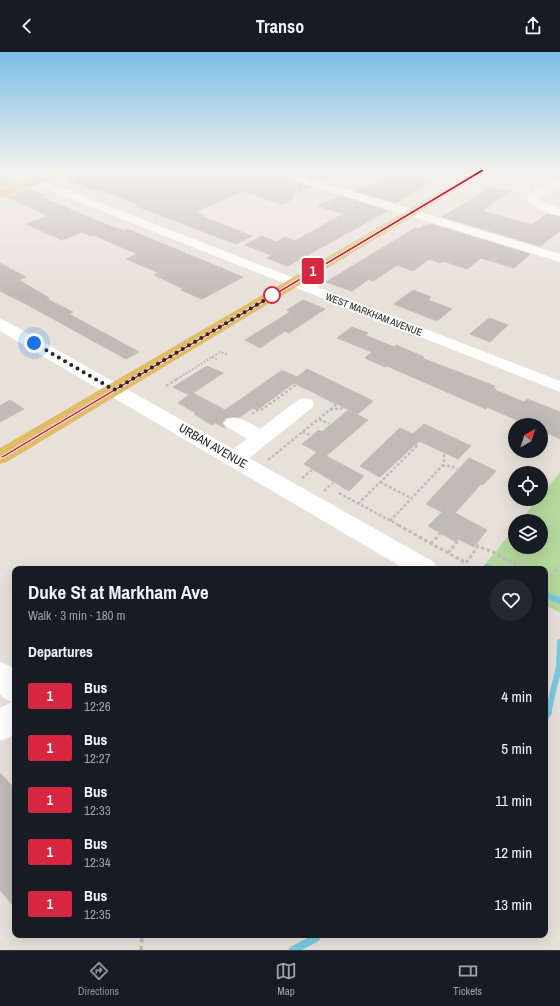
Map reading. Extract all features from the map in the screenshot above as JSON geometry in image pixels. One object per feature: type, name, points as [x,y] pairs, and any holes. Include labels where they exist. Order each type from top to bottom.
[{"type":"main road","points":[[0,457],[410,213]]},
{"type":"street","name":"WEST MARKHAM AVENUE","points":[[117,213],[560,387]]},
{"type":"street","points":[[410,213],[560,258]]},
{"type":"street","name":"URBAN AVENUE","points":[[0,324],[420,566]]},
{"type":"street","points":[[234,459],[305,404]]},
{"type":"street","points":[[234,423],[261,438]]},
{"type":"street","points":[[0,728],[9,694]]},
{"type":"path","points":[[166,386],[220,352],[228,355]]},
{"type":"path","points":[[212,357],[218,360]]},
{"type":"path","points":[[196,367],[200,369]]},
{"type":"path","points":[[269,404],[274,406]]},
{"type":"path","points":[[267,461],[334,406]]},
{"type":"path","points":[[330,410],[349,407]]},
{"type":"path","points":[[319,418],[329,424]]},
{"type":"path","points":[[302,432],[310,435]]},
{"type":"path","points":[[358,504],[418,445],[413,443]]},
{"type":"path","points":[[390,521],[442,466],[444,462],[444,454]]},
{"type":"path","points":[[442,466],[451,466],[457,469]]},
{"type":"path","points":[[380,482],[411,498]]},
{"type":"path","points":[[339,492],[358,504],[466,563],[478,546],[493,552],[519,566]]},
{"type":"path","points":[[431,544],[441,532]]},
{"type":"path","points":[[448,553],[459,540]]},
{"type":"path","points":[[548,577],[560,567]]},
{"type":"path","points":[[141,950],[142,938]]},
{"type":"green space","points":[[560,472],[560,613],[548,607],[548,566],[483,566],[508,536],[508,554],[548,554],[548,514],[526,514],[532,506],[548,506],[548,487]]},
{"type":"building","points":[[41,213],[79,213],[124,231],[127,229],[243,277],[202,299],[181,290],[184,289],[154,275],[159,273],[126,259],[137,254],[94,235],[91,236],[82,232],[62,240],[26,224],[48,216]]},
{"type":"building","points":[[154,213],[198,213],[204,215],[201,216],[252,236],[236,244]]},
{"type":"building","points":[[340,213],[384,213],[288,266],[267,258],[271,255],[245,245],[262,236],[277,242],[285,237],[295,241],[343,214]]},
{"type":"building","points":[[449,213],[489,213],[532,225],[547,214],[560,217],[560,231],[540,246],[442,217]]},
{"type":"building","points":[[431,224],[530,254],[514,268],[481,258],[467,269],[443,261],[440,263],[429,259],[413,271],[397,265],[373,281],[369,279],[352,291],[326,282],[415,228],[419,229],[424,225],[427,226]]},
{"type":"building","points":[[0,263],[26,277],[19,280],[49,298],[47,299],[73,312],[69,314],[139,352],[126,359],[0,291]]},
{"type":"building","points":[[413,290],[431,297],[428,300],[452,309],[438,320],[434,320],[394,304]]},
{"type":"building","points":[[303,300],[325,309],[289,333],[285,331],[260,348],[245,340],[290,312],[287,310]]},
{"type":"building","points":[[489,318],[508,325],[490,342],[470,334]]},
{"type":"building","points":[[352,327],[368,333],[365,335],[394,347],[396,345],[424,357],[422,358],[495,386],[493,388],[496,389],[495,390],[524,402],[527,399],[560,412],[560,439],[548,433],[548,418],[512,418],[487,407],[486,409],[365,358],[372,352],[337,338]]},
{"type":"building","points":[[207,366],[223,373],[193,393],[225,410],[281,371],[297,377],[307,369],[373,401],[358,414],[294,383],[257,410],[253,408],[240,417],[226,418],[222,423],[225,428],[215,423],[212,425],[194,414],[196,413],[178,403],[189,395],[173,387]]},
{"type":"building","points":[[10,400],[24,409],[0,422],[0,406]]},
{"type":"building","points":[[348,410],[368,420],[326,456],[364,476],[349,491],[304,464],[317,452],[302,444],[319,430],[322,432]]},
{"type":"building","points":[[424,424],[471,446],[458,459],[419,441],[380,477],[360,466],[400,428],[413,434]]},
{"type":"building","points":[[469,458],[496,471],[483,485],[481,484],[455,513],[487,530],[474,547],[458,539],[456,542],[428,526],[442,512],[426,504]]},
{"type":"building","points":[[0,773],[12,786],[12,904],[0,890]]},
{"type":"waterway","points":[[548,595],[560,601]]},
{"type":"waterway","points":[[548,713],[559,667],[560,642]]},
{"type":"waterway","points":[[293,950],[316,938]]},
{"type":"bus line","name":"1","points":[[0,457],[411,213]]},
{"type":"route","points":[[34,343],[114,390],[275,294],[272,295]]}]
